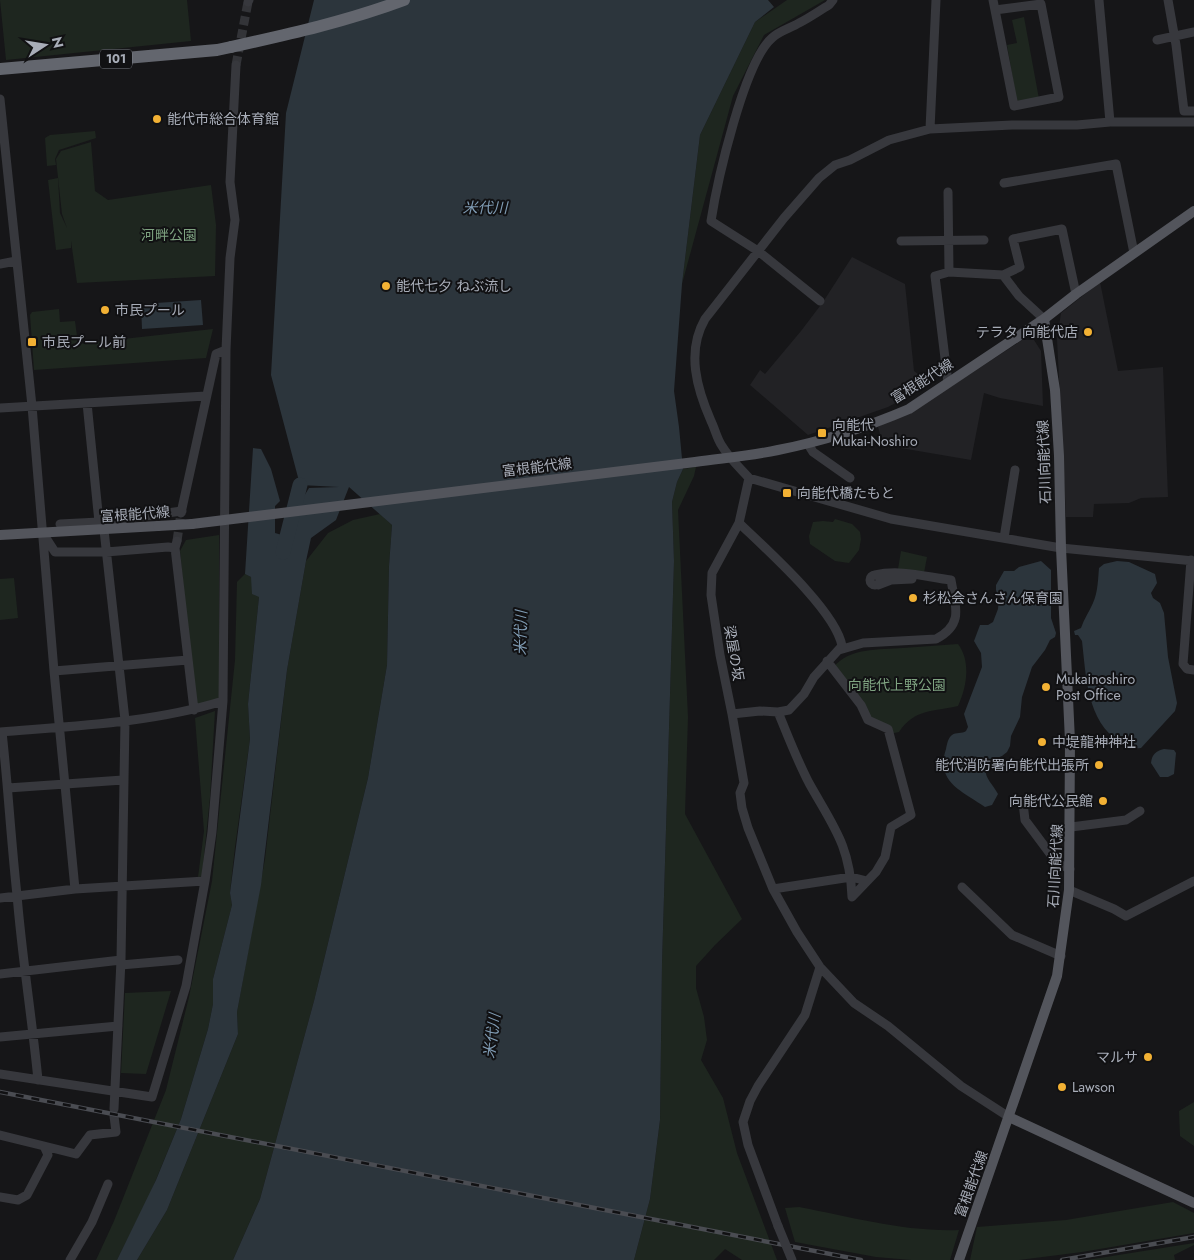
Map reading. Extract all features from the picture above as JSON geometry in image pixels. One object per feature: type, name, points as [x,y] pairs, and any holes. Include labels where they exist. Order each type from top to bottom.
[{"type":"highway","name":"101","points":[[0,69],[217,50],[298,32],[365,14],[404,0]]},
{"type":"main road","points":[[1044,319],[1076,294],[1194,211]]},
{"type":"main road","name":"富根能代線","points":[[0,535],[102,526],[158,526],[226,521],[776,451],[808,444],[850,431],[909,408],[1044,319]]},
{"type":"main road","name":"石川向能代線","points":[[1009,1117],[1057,976],[1069,890],[1070,868],[1070,741],[1061,548],[1059,456],[1055,390],[1044,319]]},
{"type":"main road","points":[[1009,1117],[1194,1203]]},
{"type":"main road","name":"富根能代線","points":[[959,1260],[1009,1117]]},
{"type":"street","points":[[820,301],[758,251],[711,221],[716,190],[730,140],[758,57],[772,37],[807,18],[833,0]]},
{"type":"street","points":[[930,130],[936,0]]},
{"type":"street","points":[[994,0],[995,10],[1014,106],[1059,98],[1041,4],[995,10]]},
{"type":"street","points":[[1099,0],[1110,122]]},
{"type":"street","points":[[1168,0],[1175,36],[1184,111],[1194,111]]},
{"type":"street","points":[[1157,40],[1194,32]]},
{"type":"street","points":[[0,1074],[152,1097],[186,986],[212,832],[224,701],[226,350],[230,258],[235,220],[230,182],[236,65]]},
{"type":"street","points":[[0,99],[32,406],[64,784],[75,889]]},
{"type":"street","points":[[1194,122],[1110,122],[1077,126],[1012,125],[930,130],[889,140],[850,160],[835,165],[819,178],[804,194],[705,319],[698,331],[695,344],[696,375],[700,394],[722,446],[749,478],[891,519],[1061,548],[1193,561],[1183,664],[1187,669],[1194,670]]},
{"type":"street","points":[[1004,184],[1116,164],[1134,253]]},
{"type":"street","points":[[948,192],[948,272]]},
{"type":"street","points":[[948,383],[935,276],[948,272],[1003,275],[1020,267],[1013,240],[1062,229],[1076,294]]},
{"type":"street","points":[[901,241],[984,240]]},
{"type":"street","points":[[0,264],[16,262]]},
{"type":"street","points":[[1003,275],[1019,296],[1044,319]]},
{"type":"street","points":[[60,524],[102,526],[181,512],[216,354],[226,350]]},
{"type":"street","points":[[0,408],[206,396]]},
{"type":"street","points":[[0,1135],[76,1154],[90,1135],[116,1132],[114,1113],[121,962],[125,720],[87,403]]},
{"type":"street","points":[[808,444],[814,452],[850,478]]},
{"type":"street","points":[[1004,538],[1015,470]]},
{"type":"street","name":"梁屋の坂","points":[[749,478],[739,523],[712,573],[711,594],[744,783],[740,793],[742,808],[773,890],[820,967],[854,1003],[888,1026],[961,1086],[1009,1117]]},
{"type":"street","points":[[732,714],[789,710],[842,646],[840,637],[826,612],[772,554],[739,523]]},
{"type":"street","points":[[42,532],[55,552],[106,552],[176,545],[194,710]]},
{"type":"street","points":[[899,573],[952,582],[908,578],[891,580],[878,585],[880,579],[875,575],[899,573]]},
{"type":"street","points":[[838,650],[863,643],[927,640],[944,635],[950,629],[957,614],[952,582]]},
{"type":"street","points":[[54,671],[188,660]]},
{"type":"street","points":[[778,712],[809,781],[840,837],[846,853],[851,877],[852,897],[876,872],[886,857],[891,827],[911,815],[888,730],[868,720],[861,705],[828,661]]},
{"type":"street","points":[[38,1080],[25,972],[1,732],[125,720],[194,710],[224,701]]},
{"type":"street","points":[[8,788],[124,780]]},
{"type":"street","points":[[1023,803],[1025,820],[1057,863],[1070,868]]},
{"type":"street","points":[[1071,827],[1126,820],[1140,811]]},
{"type":"street","points":[[0,822],[10,821]]},
{"type":"street","points":[[773,890],[851,877],[867,881]]},
{"type":"street","points":[[0,898],[75,889],[205,881]]},
{"type":"street","points":[[1069,890],[1126,916],[1194,881]]},
{"type":"street","points":[[962,887],[1012,934],[1061,956]]},
{"type":"street","points":[[0,974],[121,962],[178,960]]},
{"type":"street","points":[[792,1260],[748,1145],[743,1122],[750,1101],[758,1086],[805,1015],[820,967]]},
{"type":"street","points":[[0,1037],[118,1026]]},
{"type":"street","points":[[0,1197],[18,1200],[26,1194],[48,1155],[44,1146]]},
{"type":"street","points":[[70,1260],[92,1222],[108,1184]]},
{"type":"shaded area","points":[[852,257],[905,284],[914,371],[931,384],[888,407],[808,435],[750,385],[760,370],[765,374],[801,331],[823,302]]},
{"type":"shaded area","points":[[1100,282],[1118,371],[1163,367],[1168,497],[1141,498],[1129,503],[1094,504],[1093,517],[1066,517],[1057,339],[1061,313]]},
{"type":"shaded area","points":[[1022,340],[1034,340],[1041,351],[1043,406],[984,393],[971,460],[883,445],[878,427],[952,386]]},
{"type":"green space","points":[[0,0],[187,0],[191,41],[6,60]]},
{"type":"green space","points":[[787,0],[825,0],[764,35],[733,96],[682,284],[700,135],[755,22]]},
{"type":"green space","points":[[1024,17],[1039,99],[1017,103],[1007,45],[1017,43],[1012,20]]},
{"type":"green space","points":[[95,131],[96,138],[59,150],[55,159],[56,165],[47,166],[45,138],[50,135]]},
{"type":"green space","name":"河畔公園","points":[[91,142],[95,191],[108,200],[211,185],[216,225],[215,276],[77,283],[71,241],[71,248],[56,250],[48,180],[58,178],[60,213],[67,228],[62,214],[56,159],[61,151]]},
{"type":"green space","points":[[59,309],[60,322],[75,321],[78,344],[213,329],[206,358],[34,370],[30,315],[32,312]]},
{"type":"green space","points":[[696,467],[694,476],[678,510],[688,717],[685,814],[742,919],[696,966],[696,988],[704,1017],[707,1040],[701,1060],[723,1098],[737,1153],[777,1260],[742,1260],[725,1249],[714,1260],[634,1260],[650,1199],[660,1120],[662,963],[674,561],[672,502],[677,482],[683,469]]},
{"type":"green space","points":[[380,514],[392,525],[389,566],[387,665],[368,778],[314,1001],[260,1199],[233,1260],[137,1260],[167,1210],[238,1034],[237,1012],[265,859],[287,670],[306,561],[328,533],[353,520]]},
{"type":"green space","points":[[835,519],[852,524],[860,532],[859,550],[849,563],[835,561],[810,544],[809,536],[813,522],[833,522]]},
{"type":"green space","points":[[219,535],[219,699],[195,705],[180,551],[186,540]]},
{"type":"green space","points":[[901,551],[927,557],[924,573],[898,569]]},
{"type":"green space","points":[[245,574],[251,577],[259,597],[248,704],[250,739],[230,892],[232,905],[213,979],[213,1004],[208,1029],[181,1119],[148,1199],[117,1260],[96,1260],[114,1221],[166,1090],[189,997],[212,881],[235,660],[237,582]]},
{"type":"green space","points":[[14,578],[18,618],[0,620],[0,579]]},
{"type":"green space","name":"向能代上野公園","points":[[958,644],[965,658],[966,674],[964,691],[958,706],[918,715],[905,724],[899,732],[890,734],[870,717],[863,700],[833,668],[847,656],[865,651]]},
{"type":"green space","points":[[215,711],[210,797],[202,876],[198,877],[204,831],[195,718]]},
{"type":"green space","points":[[171,991],[146,1074],[121,1073],[125,993]]},
{"type":"green space","points":[[1194,1102],[1194,1146],[1180,1136],[1179,1111]]},
{"type":"green space","points":[[1173,1202],[1194,1213],[1194,1233],[1082,1252],[1019,1260],[970,1260],[977,1227],[1066,1220]]},
{"type":"green space","points":[[799,1207],[898,1226],[919,1229],[959,1230],[950,1260],[911,1260],[876,1257],[795,1242],[785,1208]]},
{"type":"green space","points":[[1194,1243],[1194,1245],[1174,1255],[1175,1260],[1087,1260]]},
{"type":"water","name":"米代川","points":[[314,0],[768,0],[774,7],[755,22],[700,135],[682,284],[674,391],[683,469],[677,482],[672,502],[674,561],[662,963],[660,1120],[650,1199],[634,1260],[233,1260],[260,1199],[314,1001],[368,778],[387,665],[389,566],[392,525],[349,487],[336,520],[311,538],[306,561],[287,670],[261,885],[237,1012],[238,1034],[167,1210],[137,1260],[117,1260],[156,1180],[181,1119],[208,1029],[213,1004],[213,979],[232,905],[230,893],[250,739],[248,704],[259,597],[252,594],[251,577],[245,574],[253,448],[261,449],[271,469],[280,501],[275,506],[275,533],[282,535],[292,531],[301,501],[309,488],[339,487],[300,485],[271,375],[286,113]]},
{"type":"water","name":"市民プール","points":[[201,300],[203,325],[142,329],[141,304]]},
{"type":"water","points":[[1041,561],[1051,570],[1051,618],[1056,633],[1032,667],[1022,697],[1020,717],[1011,736],[1007,752],[987,762],[986,775],[998,794],[992,805],[985,807],[960,790],[947,778],[944,770],[944,760],[947,745],[952,735],[966,731],[968,727],[964,714],[982,667],[981,653],[974,641],[980,625],[988,625],[993,622],[998,609],[999,599],[996,585],[1004,571],[1014,571],[1019,567]]},
{"type":"water","points":[[1117,561],[1129,562],[1155,574],[1157,583],[1151,593],[1153,598],[1160,603],[1164,613],[1168,657],[1177,703],[1175,711],[1141,748],[1133,748],[1123,744],[1109,733],[1101,723],[1090,697],[1082,641],[1078,635],[1075,635],[1074,631],[1081,628],[1095,599],[1099,568],[1104,564]]},
{"type":"water","points":[[1164,749],[1174,750],[1176,753],[1174,774],[1168,777],[1160,777],[1151,763],[1155,753]]},
{"type":"waterway","points":[[283,552],[300,485]]},
{"type":"tunnel","points":[[236,65],[248,2]]},
{"type":"tunnel","points":[[177,541],[181,513]]},
{"type":"railway","points":[[0,1092],[861,1260]]},
{"type":"railway","points":[[1062,1260],[1194,1237]]},
{"type":"place","name":"能代市総合体育館","points":[[157,119]]},
{"type":"place","name":"能代七夕 ねぶ流し","points":[[386,286]]},
{"type":"place","name":"市民プール","points":[[105,310]]},
{"type":"place","name":"テラタ 向能代店","points":[[1088,332]]},
{"type":"place","name":"市民プール前","points":[[32,342]]},
{"type":"place","name":"向能代 Mukai-Noshiro","points":[[822,433]]},
{"type":"place","name":"向能代橋たもと","points":[[787,493]]},
{"type":"place","name":"杉松会さんさん保育園","points":[[913,598]]},
{"type":"place","name":"Mukainoshiro Post Office","points":[[1046,687]]},
{"type":"place","name":"中堤龍神神社","points":[[1042,742]]},
{"type":"place","name":"能代消防署向能代出張所","points":[[1099,765]]},
{"type":"place","name":"向能代公民館","points":[[1103,801]]},
{"type":"place","name":"マルサ","points":[[1148,1057]]},
{"type":"place","name":"Lawson","points":[[1062,1087]]}]
